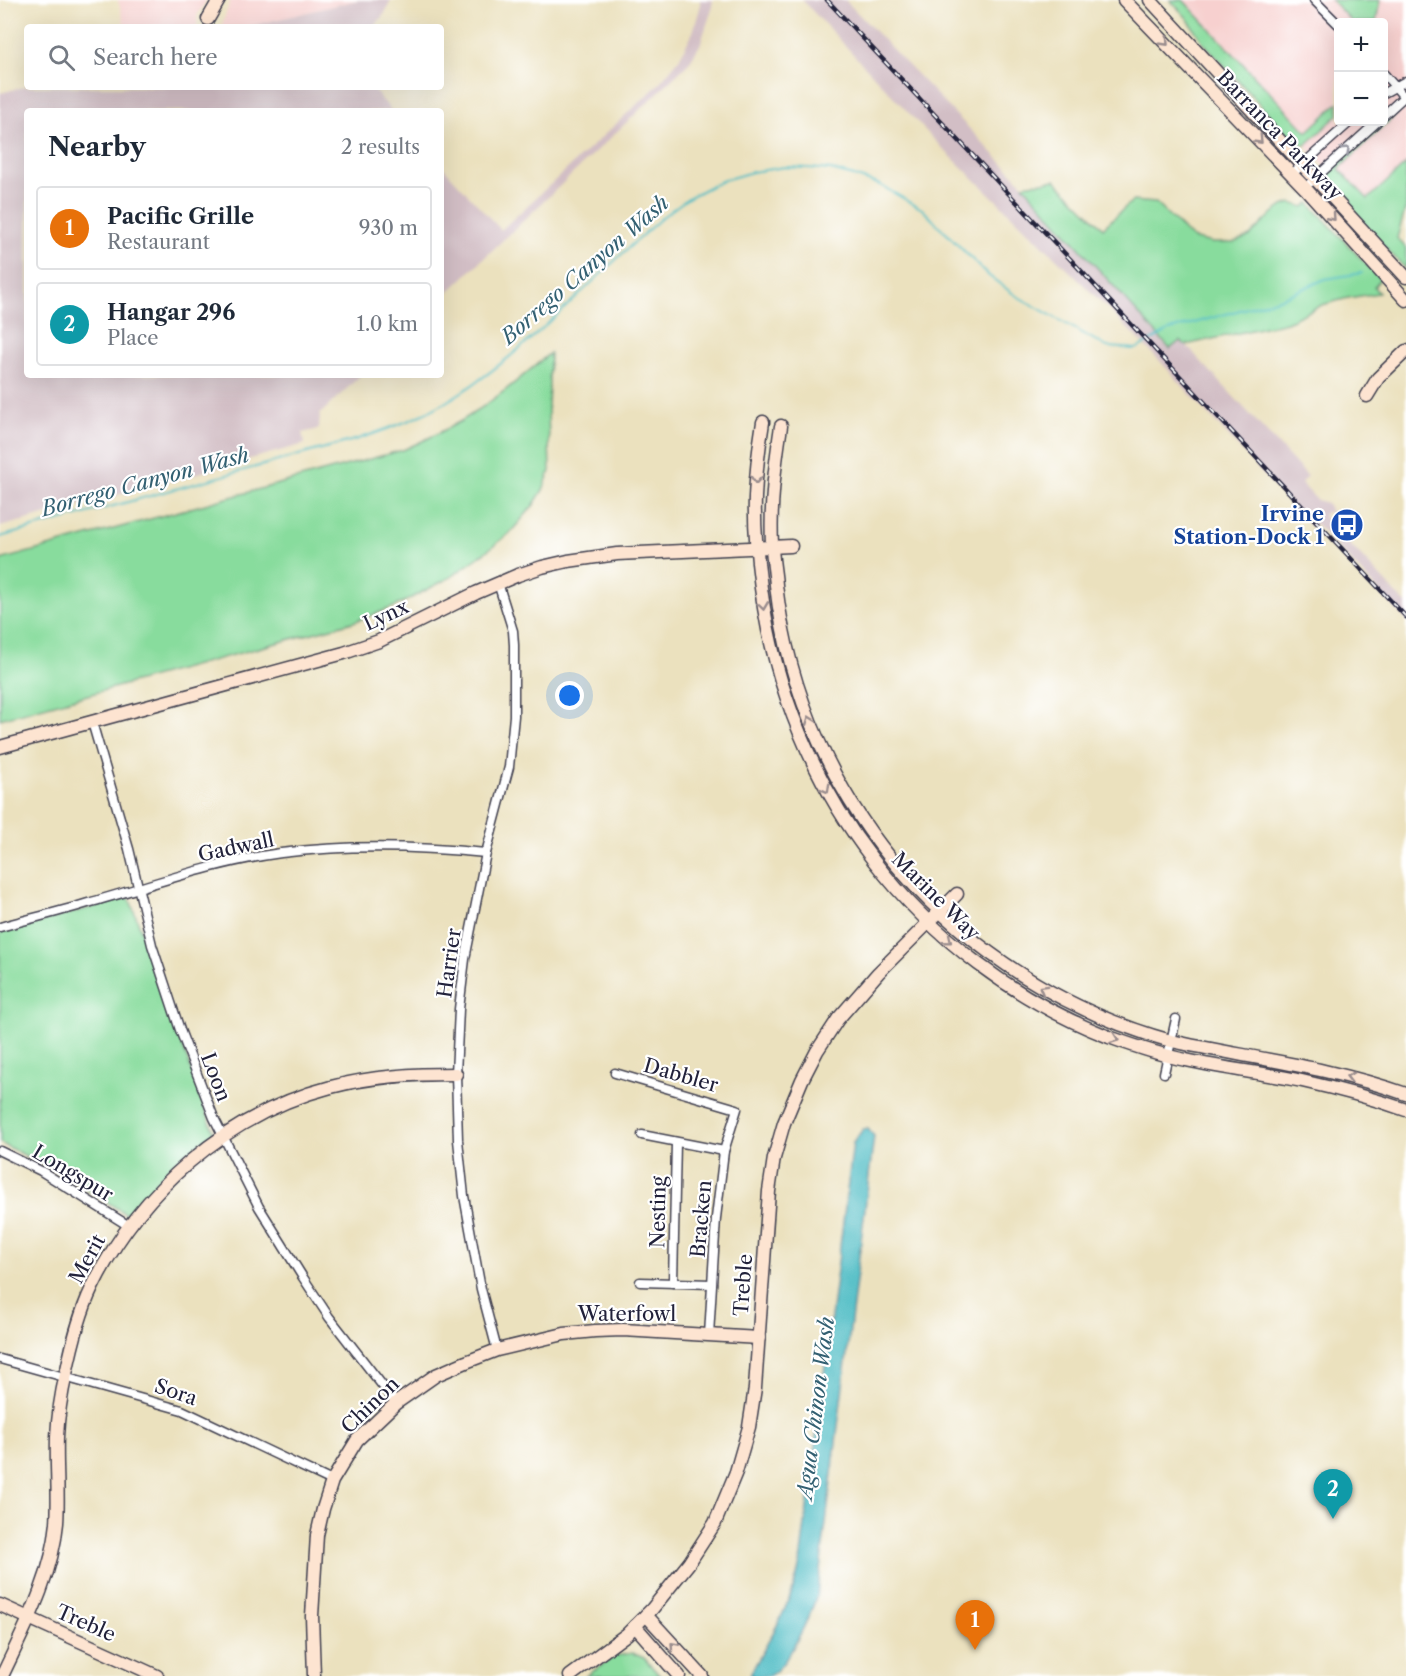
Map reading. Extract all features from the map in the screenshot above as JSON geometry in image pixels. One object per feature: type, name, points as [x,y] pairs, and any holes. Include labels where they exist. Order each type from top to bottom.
[{"type":"street","points":[[208,20],[219,0]]},
{"type":"street","name":"Barranca Parkway","points":[[1124,0],[1292,174],[1406,300]]},
{"type":"street","name":"Barranca Parkway","points":[[1150,0],[1406,278]]},
{"type":"street","points":[[1314,0],[1334,20]]},
{"type":"street","points":[[1388,79],[1405,96],[1388,111]]},
{"type":"street","points":[[1388,90],[1406,81]]},
{"type":"street","points":[[1292,174],[1346,126]]},
{"type":"street","points":[[1305,188],[1373,126]]},
{"type":"street","points":[[1367,396],[1378,378],[1406,351]]},
{"type":"street","name":"Marine Way","points":[[763,422],[755,498],[756,548],[765,616],[774,659],[790,712],[833,802],[861,845],[897,890],[942,935],[988,972],[1025,996],[1088,1028],[1168,1056],[1300,1081],[1365,1096],[1406,1110]]},
{"type":"street","name":"Marine Way","points":[[781,426],[772,499],[772,547],[780,612],[794,676],[817,738],[836,778],[856,812],[886,853],[925,898],[998,959],[1032,982],[1094,1014],[1171,1041],[1340,1074],[1377,1083],[1406,1094]]},
{"type":"street","name":"Lynx","points":[[0,747],[344,653],[379,641],[498,583],[542,567],[617,554],[790,546]]},
{"type":"street","name":"Harrier","points":[[497,1350],[481,1289],[464,1196],[458,1140],[456,1074],[459,1009],[465,959],[486,853],[509,767],[514,716],[513,631],[498,583]]},
{"type":"street","name":"Loon","points":[[92,722],[129,849],[152,945],[180,1030],[213,1114],[259,1207],[302,1276],[329,1317],[396,1403]]},
{"type":"street","name":"Gadwall","points":[[0,927],[228,863],[264,856],[308,850],[371,846],[486,853]]},
{"type":"street","name":"Treble","points":[[570,1676],[627,1634],[646,1615],[689,1563],[715,1523],[732,1482],[749,1427],[755,1388],[769,1191],[774,1158],[784,1123],[817,1051],[838,1019],[878,973],[957,894]]},
{"type":"street","points":[[1164,1073],[1176,1019]]},
{"type":"street","name":"Dabbler","points":[[615,1073],[738,1108]]},
{"type":"street","name":"Merit","points":[[2,1676],[41,1589],[51,1558],[57,1522],[58,1415],[75,1332],[91,1288],[129,1226],[154,1196],[189,1161],[261,1114],[330,1087],[367,1079],[456,1074]]},
{"type":"street","name":"Bracken","points":[[709,1335],[716,1218],[724,1151],[738,1108]]},
{"type":"street","points":[[642,1135],[724,1151]]},
{"type":"street","name":"Nesting","points":[[673,1283],[676,1142]]},
{"type":"street","name":"Longspur","points":[[0,1151],[41,1170],[129,1226]]},
{"type":"street","points":[[640,1282],[712,1284]]},
{"type":"street","name":"Waterfowl","points":[[497,1350],[564,1334],[595,1330],[759,1338]]},
{"type":"street","name":"Chinon","points":[[315,1676],[312,1616],[317,1535],[333,1480],[357,1440],[396,1403],[436,1376],[497,1350]]},
{"type":"street","name":"Sora","points":[[0,1359],[182,1410],[333,1480]]},
{"type":"street","name":"Treble","points":[[0,1605],[157,1676]]},
{"type":"street","points":[[646,1615],[702,1676]]},
{"type":"street","points":[[635,1626],[679,1676]]},
{"type":"shaded area","points":[[118,0],[207,0],[197,15],[197,24],[124,24]]},
{"type":"shaded area","points":[[231,0],[358,0],[259,24],[222,24]]},
{"type":"shaded area","points":[[358,0],[391,0],[376,24],[259,24]]},
{"type":"shaded area","points":[[700,0],[713,0],[700,45],[688,64],[444,296],[444,168],[501,230],[656,87],[679,59],[693,32]]},
{"type":"shaded area","points":[[802,0],[845,0],[1019,180],[1169,349],[1181,341],[1186,345],[1307,476],[1301,483],[1317,500],[1327,503],[1331,512],[1327,511],[1323,516],[1406,604],[1406,620],[1316,524],[1311,527],[1159,360],[940,146]]},
{"type":"shaded area","points":[[1171,0],[1406,0],[1406,169],[1363,208]]},
{"type":"shaded area","points":[[24,87],[24,90],[374,90],[389,108],[24,108],[24,378],[358,378],[320,414],[319,429],[302,433],[305,444],[0,527],[0,93]]},
{"type":"green space","points":[[1170,0],[1183,0],[1307,132],[1334,107],[1334,119],[1306,145],[1296,144],[1202,41],[1187,18]]},
{"type":"green space","points":[[1331,0],[1380,0],[1377,18],[1348,18]]},
{"type":"green space","points":[[1406,99],[1406,105],[1388,122],[1388,115]]},
{"type":"green space","points":[[1376,126],[1384,126],[1339,169],[1368,199],[1406,164],[1406,207],[1397,238],[1406,248],[1406,269],[1360,222],[1348,201],[1328,181],[1326,175],[1329,167]]},
{"type":"green space","points":[[1055,180],[1103,228],[1132,201],[1156,203],[1192,238],[1212,243],[1233,243],[1250,236],[1283,206],[1291,203],[1304,207],[1309,203],[1380,279],[1374,287],[1379,293],[1322,305],[1287,322],[1186,345],[1180,341],[1170,349],[1023,185]]},
{"type":"green space","points":[[550,353],[548,410],[550,471],[543,490],[533,506],[510,533],[449,578],[394,607],[353,622],[0,719],[0,560],[403,450],[473,414]]},
{"type":"green space","points":[[129,897],[214,1133],[164,1178],[129,1216],[64,1175],[0,1143],[0,933]]},
{"type":"green space","points":[[632,1653],[644,1658],[660,1676],[586,1676],[615,1656]]},
{"type":"water","points":[[863,1129],[868,1129],[874,1136],[817,1595],[797,1640],[782,1664],[768,1676],[749,1676],[786,1607],[800,1563],[853,1143]]},
{"type":"waterway","name":"Borrego Canyon Wash","points":[[0,537],[358,439],[420,416],[483,378],[537,334],[639,238],[688,198],[724,180],[752,172],[785,167],[831,170],[880,185],[922,209],[989,276],[1015,295],[1107,347],[1136,349],[1170,330],[1282,298],[1325,279],[1362,273]]},
{"type":"railway","points":[[827,0],[1406,617]]},
{"type":"place","name":"Irvine Station-Dock 1","points":[[1347,525]]},
{"type":"place","name":"Hangar 296","points":[[1333,1519]]},
{"type":"place","name":"Pacific Grille","points":[[975,1650]]},
{"type":"water label","name":"Agua Chinon Wash","points":[[816,1408]]}]
